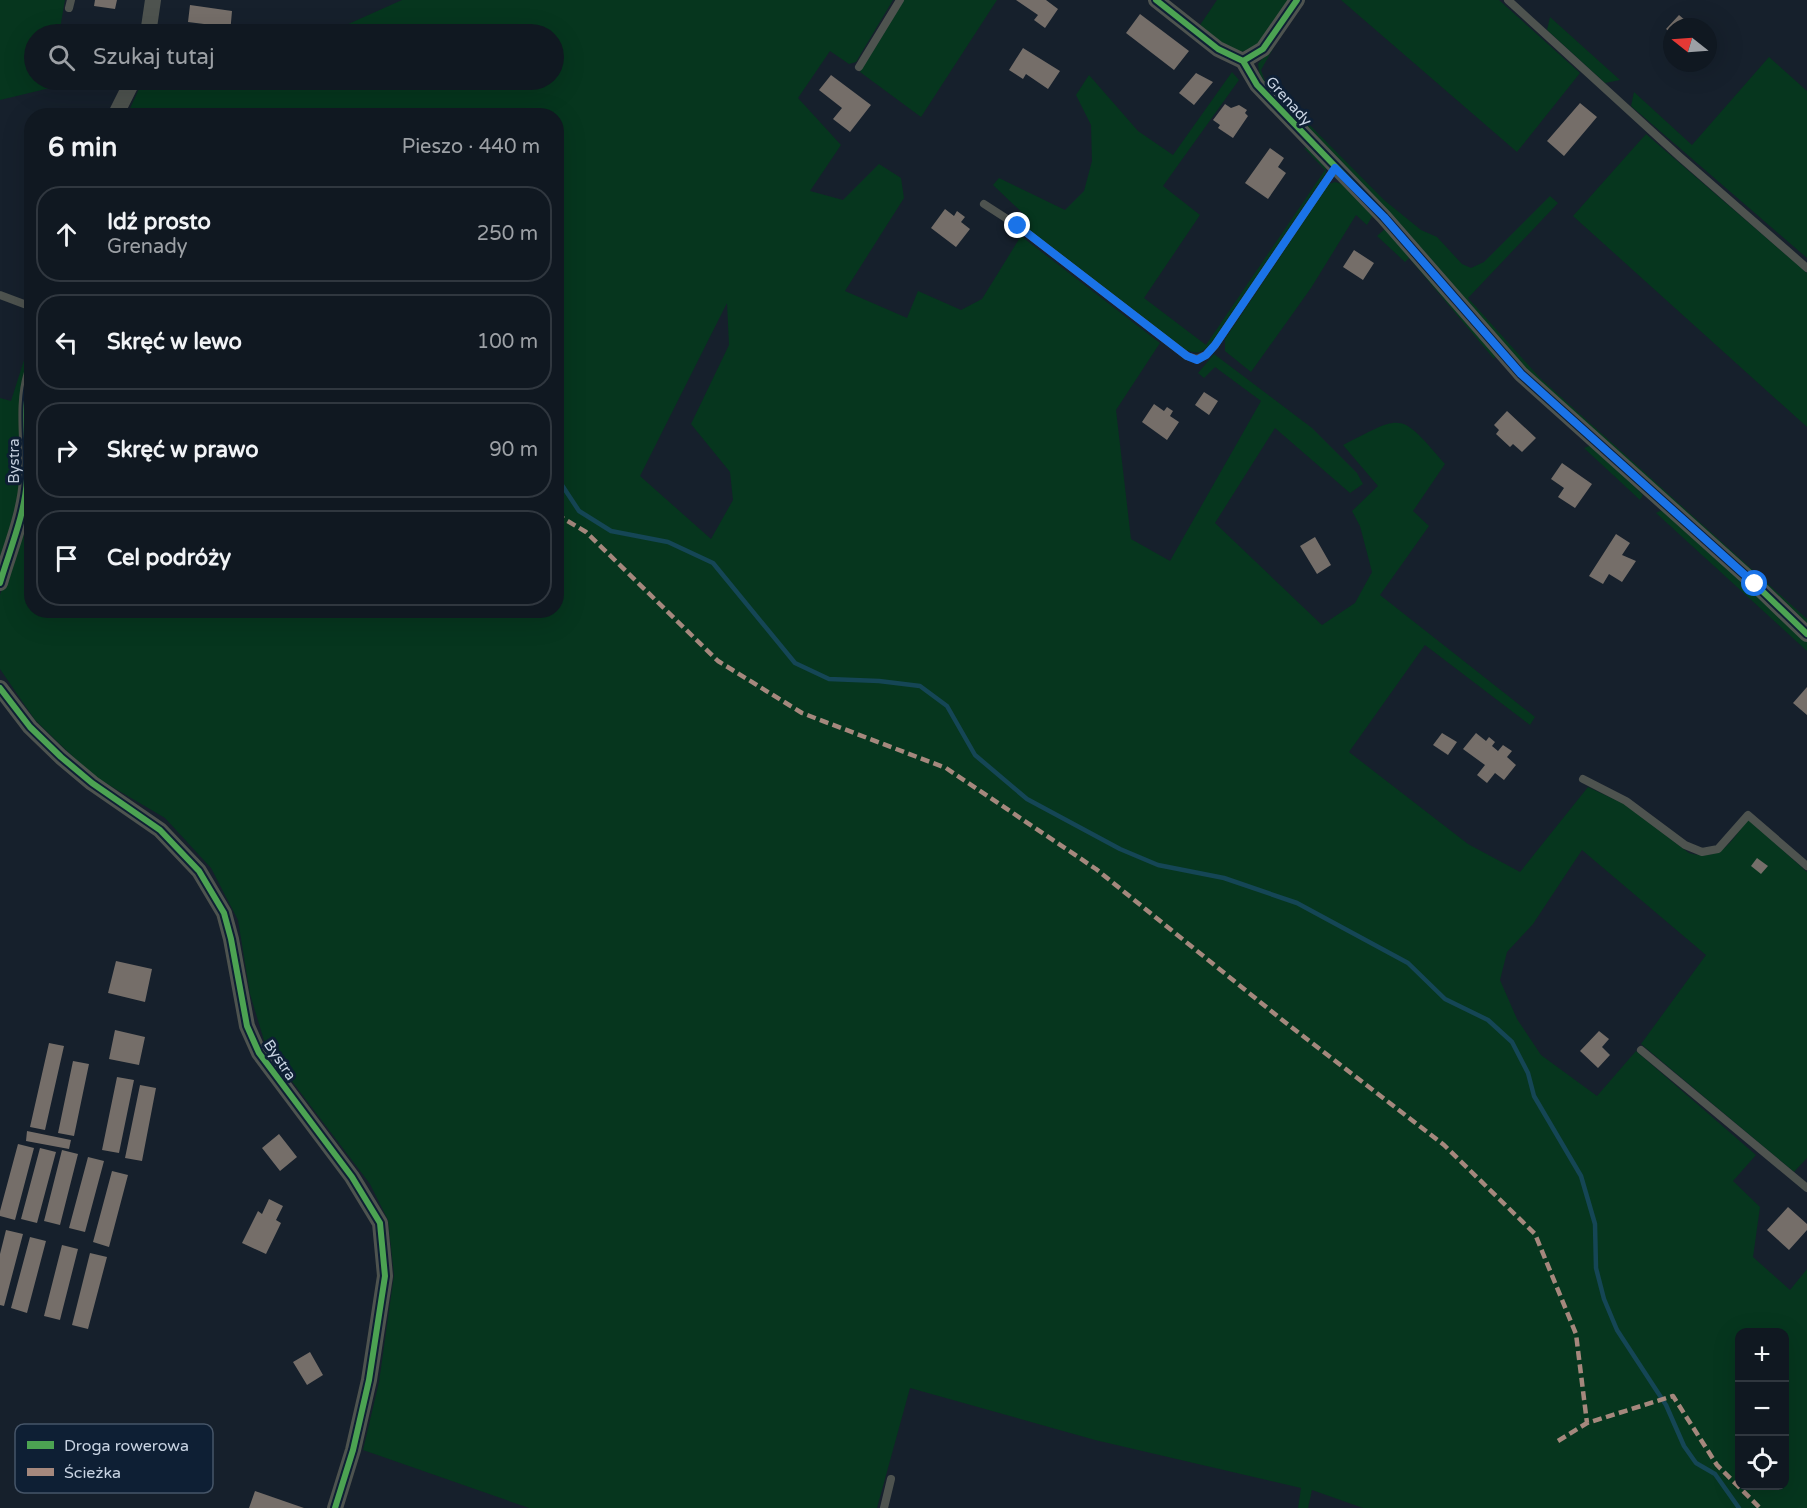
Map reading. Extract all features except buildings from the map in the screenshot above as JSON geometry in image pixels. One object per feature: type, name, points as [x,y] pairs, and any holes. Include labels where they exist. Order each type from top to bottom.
[{"type":"street","points":[[149,24],[153,0]]},
{"type":"street","points":[[1156,0],[1218,50],[1243,61],[1263,49],[1297,0]]},
{"type":"street","name":"Grenady","points":[[1243,61],[1257,85],[1384,217],[1521,374],[1755,584],[1807,634]]},
{"type":"street","points":[[119,108],[128,90]]},
{"type":"street","name":"Bystra","points":[[0,583],[24,502]]},
{"type":"street","name":"Bystra","points":[[0,688],[30,727],[61,758],[92,783],[160,830],[199,871],[224,914],[231,939],[247,1026],[259,1053],[352,1177],[380,1223],[385,1276],[369,1380],[353,1450],[335,1508]]},
{"type":"lane","points":[[859,67],[900,0]]},
{"type":"lane","points":[[1508,0],[1680,158],[1807,268]]},
{"type":"lane","points":[[984,204],[1018,226],[1187,356],[1197,360],[1206,355],[1215,345],[1335,168]]},
{"type":"lane","points":[[0,295],[24,304]]},
{"type":"lane","points":[[1583,779],[1626,801],[1694,850],[1709,852],[1718,849],[1748,815],[1807,866]]},
{"type":"lane","points":[[1641,1050],[1807,1188]]},
{"type":"lane","points":[[884,1508],[891,1479]]},
{"type":"green space","points":[[0,0],[65,0],[61,24],[24,24],[24,90],[42,90],[0,100]]},
{"type":"green space","points":[[402,0],[893,0],[856,62],[849,64],[830,51],[798,98],[841,145],[810,191],[843,200],[879,164],[901,178],[904,198],[845,291],[907,318],[918,291],[961,310],[982,299],[1021,236],[1160,343],[1116,410],[1131,539],[1170,561],[1261,401],[1215,367],[1204,378],[1198,373],[1214,354],[1312,428],[1357,473],[1363,484],[1350,493],[1275,428],[1215,523],[1322,625],[1355,603],[1372,572],[1360,526],[1352,511],[1378,486],[1343,445],[1390,423],[1400,423],[1418,434],[1445,464],[1413,511],[1429,526],[1380,595],[1535,717],[1530,725],[1425,645],[1349,752],[1468,844],[1520,872],[1588,787],[1624,804],[1689,853],[1709,855],[1724,848],[1748,819],[1807,872],[1807,1158],[1794,1172],[1641,1044],[1706,955],[1582,850],[1533,924],[1507,952],[1500,980],[1517,1019],[1541,1055],[1597,1096],[1636,1051],[1756,1155],[1733,1181],[1760,1207],[1753,1257],[1790,1290],[1807,1269],[1807,1508],[1363,1508],[1312,1490],[1308,1508],[1298,1508],[1301,1488],[1095,1440],[910,1388],[877,1508],[529,1508],[363,1450],[379,1382],[394,1275],[388,1220],[370,1184],[266,1047],[250,994],[238,920],[211,868],[165,818],[92,775],[35,720],[0,669],[0,595],[24,523],[24,618],[564,618],[564,108],[130,108],[138,90],[564,90],[564,24],[348,24]],"holes":[[[727,303],[729,345],[691,424],[730,472],[733,500],[711,539],[640,476]]]},
{"type":"green space","points":[[904,0],[997,0],[921,117],[860,72]]},
{"type":"green space","points":[[1217,0],[1290,0],[1256,46],[1239,53],[1198,28]]},
{"type":"green space","points":[[1341,0],[1499,0],[1580,73],[1517,152]]},
{"type":"green space","points":[[1550,17],[1620,80],[1605,83],[1547,30]]},
{"type":"green space","points":[[1279,38],[1261,70],[1264,79],[1384,200],[1421,230],[1437,237],[1462,264],[1471,268],[1484,262],[1550,196],[1558,203],[1468,298],[1540,378],[1807,619],[1807,626],[1516,359],[1261,83],[1258,64]]},
{"type":"green space","points":[[1769,57],[1807,91],[1807,258],[1631,106],[1634,92],[1692,145]]},
{"type":"green space","points":[[1232,72],[1239,80],[1163,186],[1200,215],[1144,298],[1206,345],[1325,170],[1304,148],[1307,147],[1326,167],[1326,173],[1212,342],[1204,350],[1194,352],[1186,350],[1026,227],[1030,220],[993,185],[999,178],[1065,210],[1084,191],[1092,161],[1091,125],[1076,95],[1089,75],[1138,131],[1173,155]]},
{"type":"green space","points":[[1646,134],[1807,273],[1807,427],[1573,216]]},
{"type":"green space","points":[[1335,182],[1342,184],[1373,215],[1367,225],[1356,215],[1311,288],[1251,372],[1225,351],[1225,339],[1329,184]]},
{"type":"green space","points":[[1386,228],[1496,355],[1494,359],[1409,258],[1405,262],[1377,236]]},
{"type":"green space","points":[[24,360],[23,479],[0,570],[0,398],[11,401]]},
{"type":"green space","points":[[1592,445],[1643,495],[1640,500],[1584,448]]},
{"type":"green space","points":[[1663,511],[1768,603],[1807,642],[1807,651],[1656,513]]},
{"type":"waterway","points":[[564,488],[579,511],[611,531],[668,542],[713,563],[795,663],[829,679],[879,681],[920,686],[947,706],[975,755],[1027,799],[1120,849],[1158,865],[1224,878],[1297,903],[1408,963],[1445,999],[1488,1020],[1512,1042],[1528,1073],[1534,1096],[1581,1176],[1595,1224],[1596,1268],[1604,1299],[1617,1330],[1666,1405],[1684,1446],[1696,1463],[1715,1474],[1739,1508]]},
{"type":"marked path","points":[[564,519],[586,532],[718,661],[802,713],[946,768],[1096,869],[1281,1019],[1444,1145],[1535,1234],[1576,1334],[1587,1423]]},
{"type":"marked path","points":[[1558,1441],[1587,1423],[1673,1396],[1717,1465],[1760,1508]]},
{"type":"cycle path","points":[[1156,0],[1218,49],[1243,61],[1263,49],[1297,0]]},
{"type":"cycle path","points":[[1243,61],[1257,85],[1384,217],[1521,374],[1755,584],[1807,634]]},
{"type":"cycle path","points":[[0,583],[24,501]]},
{"type":"cycle path","points":[[0,688],[30,727],[61,757],[92,783],[160,830],[199,871],[224,913],[247,1026],[259,1053],[352,1177],[380,1223],[385,1276],[369,1380],[353,1450],[335,1508]]},
{"type":"route","points":[[1018,226],[1187,356],[1197,360],[1206,355],[1215,345],[1335,168],[1384,217],[1505,357],[1539,392],[1755,584]]}]
